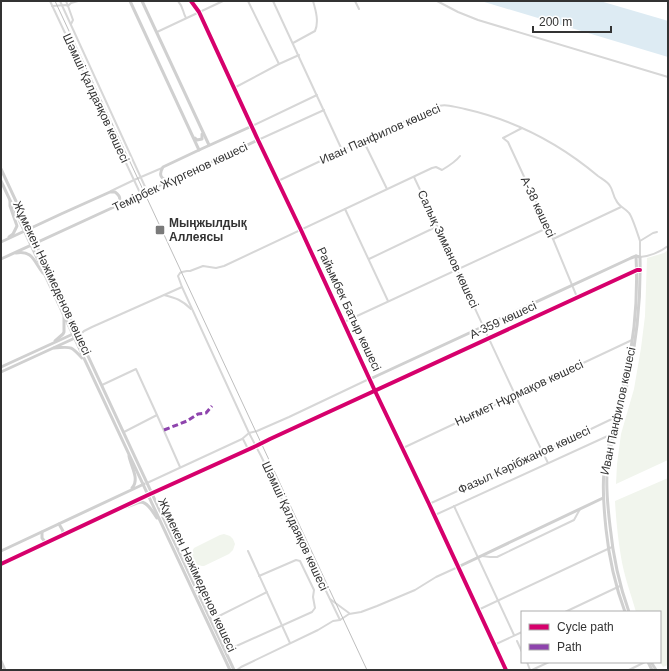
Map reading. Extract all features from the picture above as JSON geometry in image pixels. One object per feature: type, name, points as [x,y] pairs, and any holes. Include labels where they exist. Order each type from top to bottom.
[{"type":"street","name":"Шәмші Қалдаяқов көшесі","points":[[50,1],[141,195]]},
{"type":"street","name":"Шәмші Қалдаяқов көшесі","points":[[60,1],[148,191]]},
{"type":"street","points":[[66,1],[72,18],[70,24]]},
{"type":"street","points":[[52,6],[68,6],[71,3],[78,1]]},
{"type":"street","points":[[130,1],[199,150]]},
{"type":"street","points":[[142,1],[209,145]]},
{"type":"street","points":[[178,1],[183,6],[183,13],[186,18]]},
{"type":"street","name":"Райымбек Батыр көшесі","points":[[190,1],[199,12],[258,140],[302,230],[375,391],[430,504],[506,670]]},
{"type":"street","points":[[157,32],[224,1]]},
{"type":"street","points":[[248,1],[279,64]]},
{"type":"street","points":[[273,1],[342,150]]},
{"type":"street","points":[[293,43],[315,31],[317,24],[317,12],[314,1]]},
{"type":"street","points":[[355,1],[359,9]]},
{"type":"street","points":[[437,1],[478,20],[668,77]]},
{"type":"street","points":[[234,88],[299,55]]},
{"type":"street","name":"Темірбек Жүргенов көшесі","points":[[24,231],[317,95]]},
{"type":"street","name":"Иван Панфилов көшесі","points":[[278,181],[363,140],[435,107],[443,105],[483,113],[522,128],[554,145],[590,169],[610,186],[616,201],[621,207]]},
{"type":"street","name":"Темірбек Жүргенов көшесі","points":[[31,245],[324,110]]},
{"type":"street","name":"А-38 көшесі","points":[[522,128],[503,138],[508,142],[553,239],[577,297]]},
{"type":"street","points":[[192,135],[197,140],[202,139],[201,129]]},
{"type":"street","points":[[363,140],[387,189]]},
{"type":"street","points":[[1,372],[74,338],[84,331],[182,287],[178,276],[182,272],[190,272],[202,266],[212,268],[224,266],[432,168],[436,167],[442,170],[445,169],[460,156]]},
{"type":"street","points":[[163,167],[160,173],[161,177],[164,180],[172,181]]},
{"type":"street","name":"Жұмекен Нәжімеденов көшесі","points":[[1,169],[124,432],[148,495],[161,524],[233,670]]},
{"type":"street","name":"Салық Зиманов көшесі","points":[[414,177],[458,269],[488,338],[548,463]]},
{"type":"street","name":"Жұмекен Нәжімеденов көшесі","points":[[1,181],[128,453],[145,484],[152,493],[233,670]]},
{"type":"street","points":[[110,192],[115,192],[119,197],[118,204],[114,207]]},
{"type":"street","points":[[2,242],[13,234],[17,226],[10,206],[10,200]]},
{"type":"street","points":[[553,239],[621,207],[629,213],[640,241],[638,256]]},
{"type":"street","points":[[345,209],[388,302]]},
{"type":"street","points":[[369,259],[438,226]]},
{"type":"street","points":[[344,322],[547,228]]},
{"type":"street","points":[[2,242],[24,231]]},
{"type":"street","points":[[640,241],[657,232]]},
{"type":"street","points":[[1,259],[31,245]]},
{"type":"street","points":[[1,551],[242,439],[249,433],[289,417],[572,285],[638,256],[644,256],[657,252],[668,246]]},
{"type":"street","points":[[11,254],[22,252],[30,255],[46,276]]},
{"type":"street","name":"Иван Панфилов көшесі","points":[[625,611],[608,549],[603,498],[604,473],[612,434],[628,382],[638,316],[638,256]]},
{"type":"street","name":"А-359 көшесі","points":[[375,391],[638,270]]},
{"type":"street","name":"Шәмші Қалдаяқов көшесі","points":[[182,287],[249,433],[340,620]]},
{"type":"street","points":[[162,295],[178,298],[193,311]]},
{"type":"street","points":[[54,342],[64,332],[64,315]]},
{"type":"street","points":[[1,367],[76,332],[84,331]]},
{"type":"street","name":"Нығмет Нұрмақов көшесі","points":[[402,448],[634,340]]},
{"type":"street","points":[[52,348],[72,348],[85,360]]},
{"type":"street","points":[[101,385],[136,369],[180,467]]},
{"type":"street","points":[[1,564],[375,391]]},
{"type":"street","points":[[124,432],[157,415]]},
{"type":"street","name":"Фазыл Кәрібжанов көшесі","points":[[430,504],[617,417]]},
{"type":"street","points":[[435,515],[612,434]]},
{"type":"street","name":"Иван Панфилов көшесі","points":[[612,434],[607,496],[612,547],[619,587],[629,611]]},
{"type":"street","points":[[242,439],[248,449]]},
{"type":"street","points":[[128,453],[136,479],[135,485],[129,491]]},
{"type":"street","points":[[233,670],[328,624],[340,620],[349,614],[361,612],[384,604],[415,590],[436,577],[607,496]]},
{"type":"street","points":[[120,508],[142,502],[145,503],[161,524]]},
{"type":"street","points":[[454,506],[479,556],[514,635]]},
{"type":"street","points":[[479,556],[497,557],[574,520],[580,508]]},
{"type":"street","points":[[58,524],[63,531],[62,535]]},
{"type":"street","points":[[42,532],[42,538],[46,543]]},
{"type":"street","points":[[478,610],[612,547]]},
{"type":"street","points":[[248,550],[290,643]]},
{"type":"street","points":[[259,576],[296,560],[300,561],[314,590],[313,597],[315,608],[312,612],[232,648],[217,617],[267,592]]},
{"type":"street","points":[[567,611],[619,587]]},
{"type":"street","points":[[329,599],[349,614]]},
{"type":"street","points":[[494,644],[521,632]]},
{"type":"street","points":[[517,641],[521,650]]},
{"type":"street","points":[[1,661],[5,670]]},
{"type":"street","points":[[531,670],[547,663]]},
{"type":"street","points":[[629,670],[644,663]]},
{"type":"shaded area","points":[[481,1],[600,1],[665,20],[668,21],[668,57]]},
{"type":"shaded area","points":[[668,250],[668,460],[616,484],[621,434],[634,389],[641,348],[645,316],[647,258],[664,253]]},
{"type":"shaded area","points":[[668,478],[668,665],[663,667],[661,663],[661,611],[636,611],[622,564],[615,501]]},
{"type":"shaded area","points":[[224,534],[230,536],[235,544],[233,550],[229,554],[204,566],[194,563],[191,555],[194,548]]},
{"type":"tram line","points":[[55,1],[367,670]]},
{"type":"marked path","points":[[164,430],[187,421],[198,414],[206,413],[212,406]]},
{"type":"cycle path","points":[[191,1],[199,12],[506,670]]},
{"type":"cycle path","points":[[1,564],[637,270],[640,270]]},
{"type":"place","name":"Мыңжылдық Аллеясы","points":[[160,230]]}]
